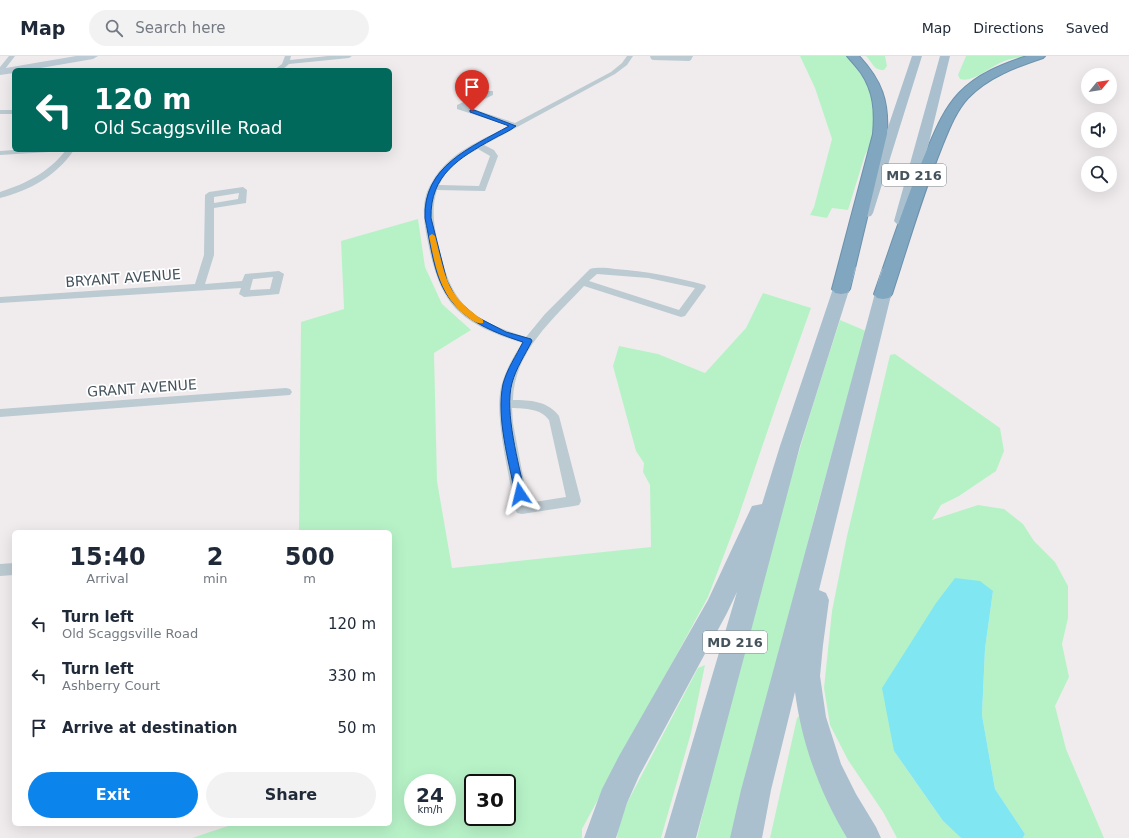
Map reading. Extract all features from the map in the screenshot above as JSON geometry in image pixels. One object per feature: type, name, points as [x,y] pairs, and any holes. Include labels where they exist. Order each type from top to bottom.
[{"type":"highway","points":[[841,289],[880,134],[882,117],[882,104],[877,88],[870,76],[853,56]]},
{"type":"highway","points":[[883,294],[925,172],[950,112],[965,94],[984,79],[1008,67],[1039,56]]},
{"type":"main road","name":"MD 216","points":[[680,838],[790,446],[917,56]]},
{"type":"main road","name":"MD 216","points":[[746,838],[756,790],[840,457],[946,56]]},
{"type":"main road","points":[[600,838],[613,800],[629,766],[718,606],[790,446]]},
{"type":"main road","points":[[840,457],[810,639],[807,674],[812,720],[825,764],[845,807],[865,838]]},
{"type":"street","points":[[0,72],[12,56]]},
{"type":"street","points":[[23,68],[92,56]]},
{"type":"street","points":[[280,68],[285,65],[287,59],[349,56]]},
{"type":"street","points":[[528,341],[503,333],[474,319],[454,301],[448,292],[443,281],[428,218],[428,208],[433,187],[446,168],[462,154],[476,145],[613,72],[625,64],[630,56]]},
{"type":"street","points":[[653,56],[653,58],[690,59],[690,56]]},
{"type":"street","points":[[0,72],[12,70]]},
{"type":"street","points":[[490,93],[460,107],[514,126]]},
{"type":"street","points":[[0,112],[12,112]]},
{"type":"street","points":[[433,187],[482,189],[494,156],[492,153],[476,145]]},
{"type":"street","points":[[0,153],[16,152]]},
{"type":"street","points":[[0,195],[30,184],[53,171],[69,152]]},
{"type":"street","points":[[199,287],[209,255],[209,206]]},
{"type":"street","points":[[506,404],[539,406],[553,416],[574,501],[522,509],[507,423],[506,404],[508,385],[512,371],[528,341],[582,282],[594,271],[622,271],[667,278],[701,287],[681,314],[582,282]]},
{"type":"street","name":"BRYANT AVENUE","points":[[0,300],[247,284]]},
{"type":"street","name":"GRANT AVENUE","points":[[0,413],[286,392]]},
{"type":"street","points":[[0,570],[12,569]]},
{"type":"green space","points":[[800,56],[846,56],[851,60],[872,92],[874,127],[870,146],[865,155],[848,210],[832,208],[827,218],[810,215],[814,207],[832,139],[815,88]]},
{"type":"green space","points":[[866,56],[885,56],[887,66],[884,70],[880,70],[874,66]]},
{"type":"green space","points":[[966,56],[1025,56],[1003,62],[975,77],[965,80],[960,79],[958,75]]},
{"type":"green space","points":[[418,219],[425,267],[442,304],[471,330],[434,353],[437,481],[452,568],[651,547],[650,485],[643,472],[644,463],[636,451],[613,366],[619,346],[658,354],[705,373],[746,328],[763,293],[811,308],[738,518],[708,597],[582,829],[582,838],[192,838],[228,826],[392,826],[392,530],[299,530],[301,322],[344,309],[341,241]]},
{"type":"green space","points":[[840,320],[866,331],[817,507],[733,838],[697,838],[745,642],[800,448]]},
{"type":"green space","points":[[895,354],[1000,428],[1004,451],[996,471],[959,496],[941,505],[932,520],[978,505],[1004,509],[1023,524],[1034,541],[1055,562],[1068,586],[1068,618],[1062,644],[1069,677],[1055,706],[1066,749],[1104,838],[1023,838],[1025,834],[995,789],[982,715],[985,649],[993,591],[894,751],[943,821],[961,838],[897,838],[883,812],[848,760],[830,725],[824,688],[832,611],[847,536],[890,355]]},
{"type":"green space","points":[[705,665],[691,733],[661,838],[617,838],[618,829],[627,803],[698,668]]},
{"type":"green space","points":[[802,713],[853,838],[770,838],[797,718]]},
{"type":"water","points":[[955,578],[980,581],[993,591],[985,649],[982,715],[995,789],[1025,834],[1023,838],[961,838],[943,821],[894,751],[882,688],[936,603]]},
{"type":"slow traffic","points":[[432,236],[443,281],[448,292],[463,310],[480,322]]},
{"type":"route","points":[[472,111],[514,126],[476,145],[462,154],[446,168],[433,187],[428,208],[428,218],[443,281],[454,301],[474,319],[503,333],[528,341],[518,357],[512,371],[508,385],[506,404],[507,423],[520,494]]}]
